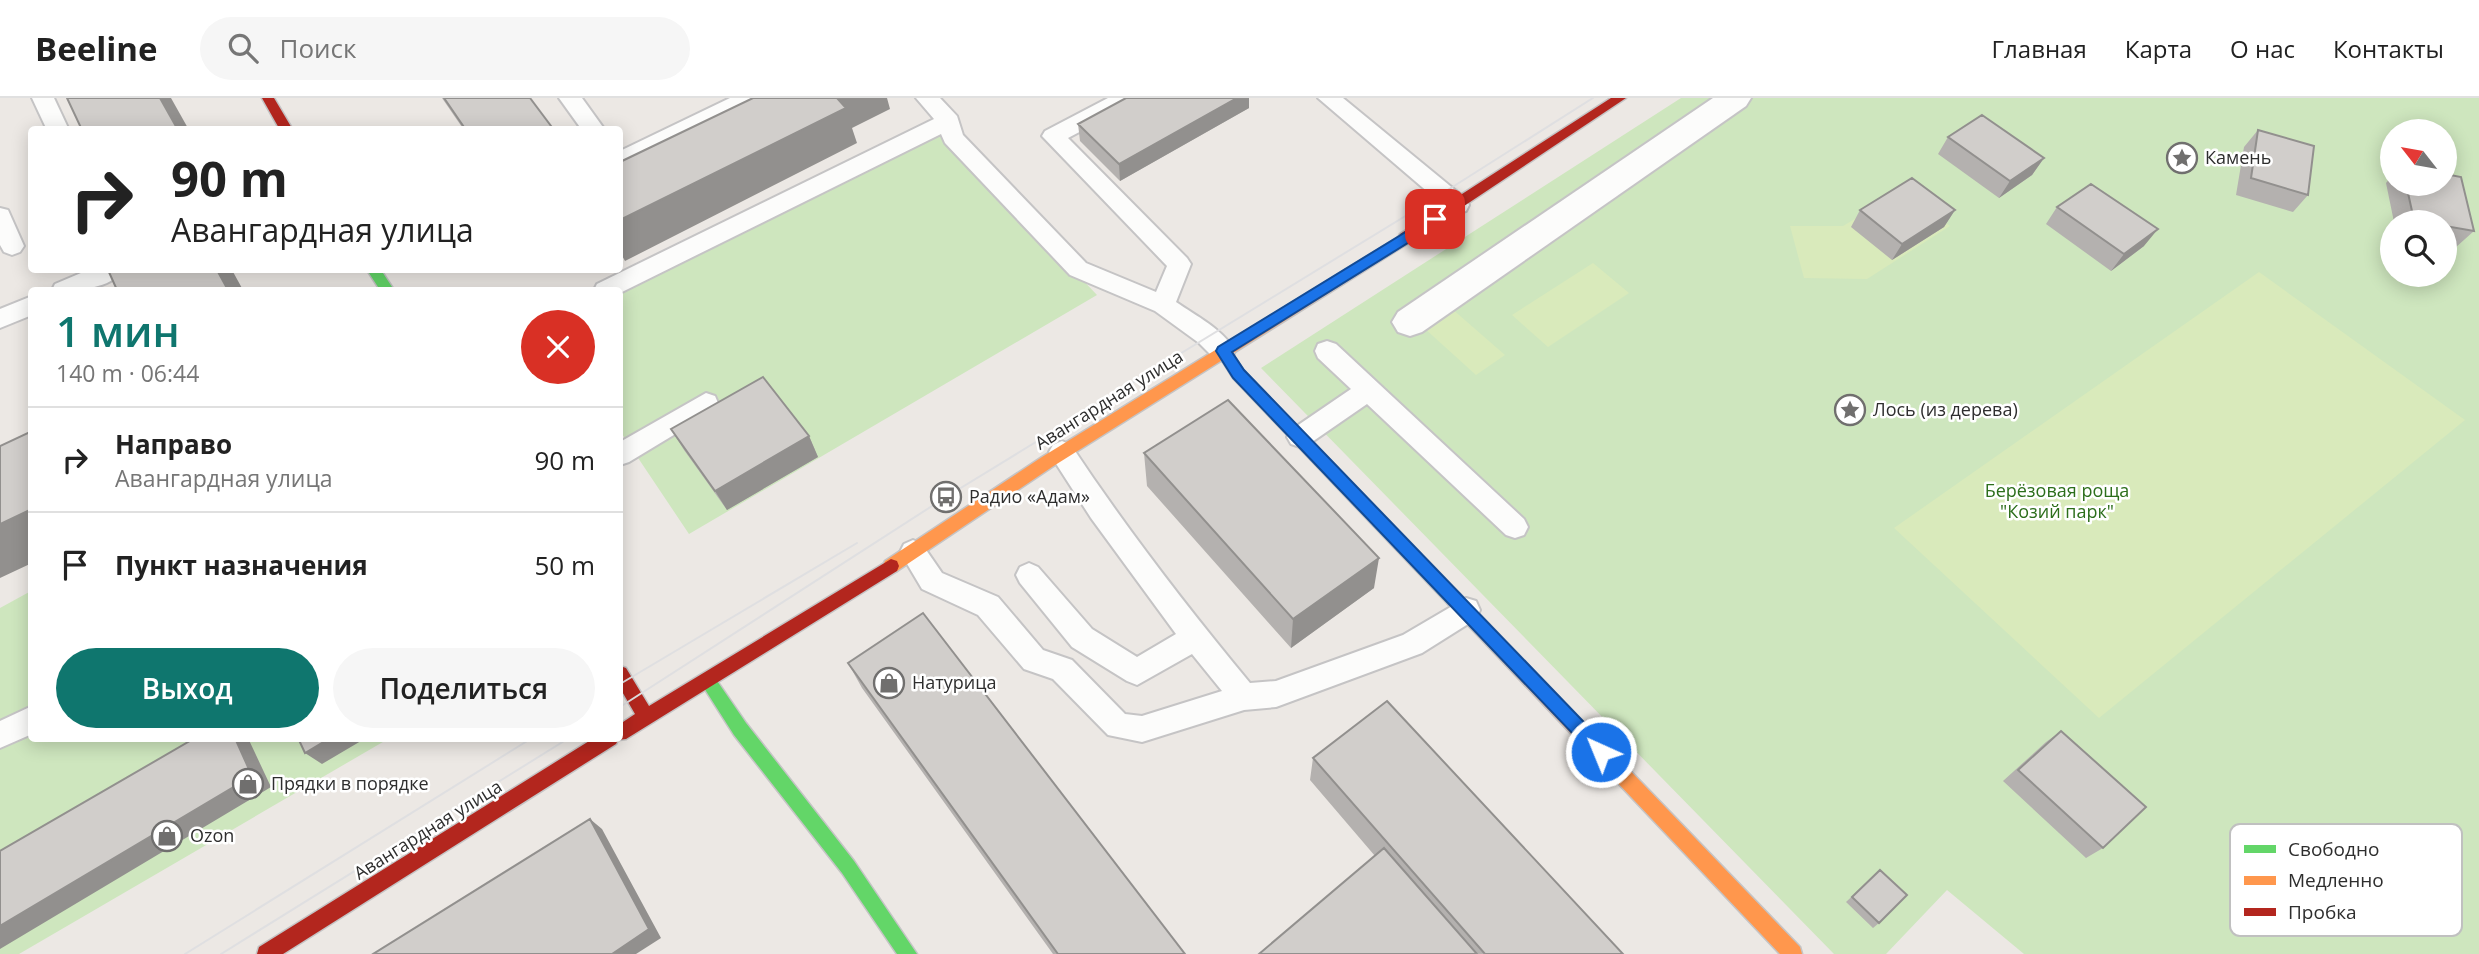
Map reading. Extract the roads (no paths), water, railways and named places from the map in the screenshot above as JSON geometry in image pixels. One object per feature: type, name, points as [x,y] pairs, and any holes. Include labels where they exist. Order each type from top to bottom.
[{"type":"street","points":[[268,98],[285,126]]},
{"type":"street","name":"Авангардная улица","points":[[623,731],[913,552],[1062,452],[1458,205],[1620,98]]},
{"type":"street","points":[[1410,322],[1735,98]]},
{"type":"street","points":[[1223,351],[1238,374],[1793,954]]},
{"type":"street","points":[[623,678],[646,717]]},
{"type":"street","points":[[707,680],[740,729],[848,867],[908,954]]},
{"type":"street","name":"Авангардная улица","points":[[266,954],[605,742]]},
{"type":"lane","points":[[43,98],[56,126]]},
{"type":"lane","points":[[570,98],[591,126]]},
{"type":"lane","points":[[623,159],[749,98]]},
{"type":"lane","points":[[927,98],[949,121],[953,138],[1078,269],[1163,305],[1223,351]]},
{"type":"lane","points":[[1126,98],[1053,136],[1179,264],[1163,305]]},
{"type":"lane","points":[[1329,98],[1458,205]]},
{"type":"lane","points":[[611,287],[949,121]]},
{"type":"lane","points":[[0,216],[12,246]]},
{"type":"lane","points":[[74,287],[108,277]]},
{"type":"lane","points":[[0,319],[28,307]]},
{"type":"lane","points":[[1327,351],[1515,527]]},
{"type":"lane","points":[[1300,438],[1369,390]]},
{"type":"lane","points":[[623,453],[706,403]]},
{"type":"lane","points":[[1062,452],[1100,510],[1195,637],[1244,696]]},
{"type":"lane","points":[[913,552],[932,581],[988,606],[1034,660],[1062,669],[1118,726],[1142,729],[1244,696],[1276,694],[1412,644],[1466,610]]},
{"type":"lane","points":[[1029,575],[1082,638],[1137,673],[1195,637]]},
{"type":"lane","points":[[0,736],[28,721]]},
{"type":"tram line","points":[[623,705],[946,497],[1443,193],[1593,98]]},
{"type":"tram line","points":[[623,682],[857,543]]},
{"type":"tram line","points":[[185,954],[526,742]]},
{"type":"tram line","points":[[221,954],[563,742]]},
{"type":"place","name":"Камень","points":[[2182,158]]},
{"type":"place","name":"Лось (из дерева)","points":[[1850,410]]},
{"type":"place","name":"Радио «Адам»","points":[[946,497]]},
{"type":"place","name":"Натурица","points":[[889,683]]},
{"type":"place","name":"Прядки в порядке","points":[[248,784]]},
{"type":"place","name":"Ozon","points":[[167,836]]},
{"type":"park label","name":"Берёзовая роща \"Козий парк\"","points":[[2057,501]]}]
